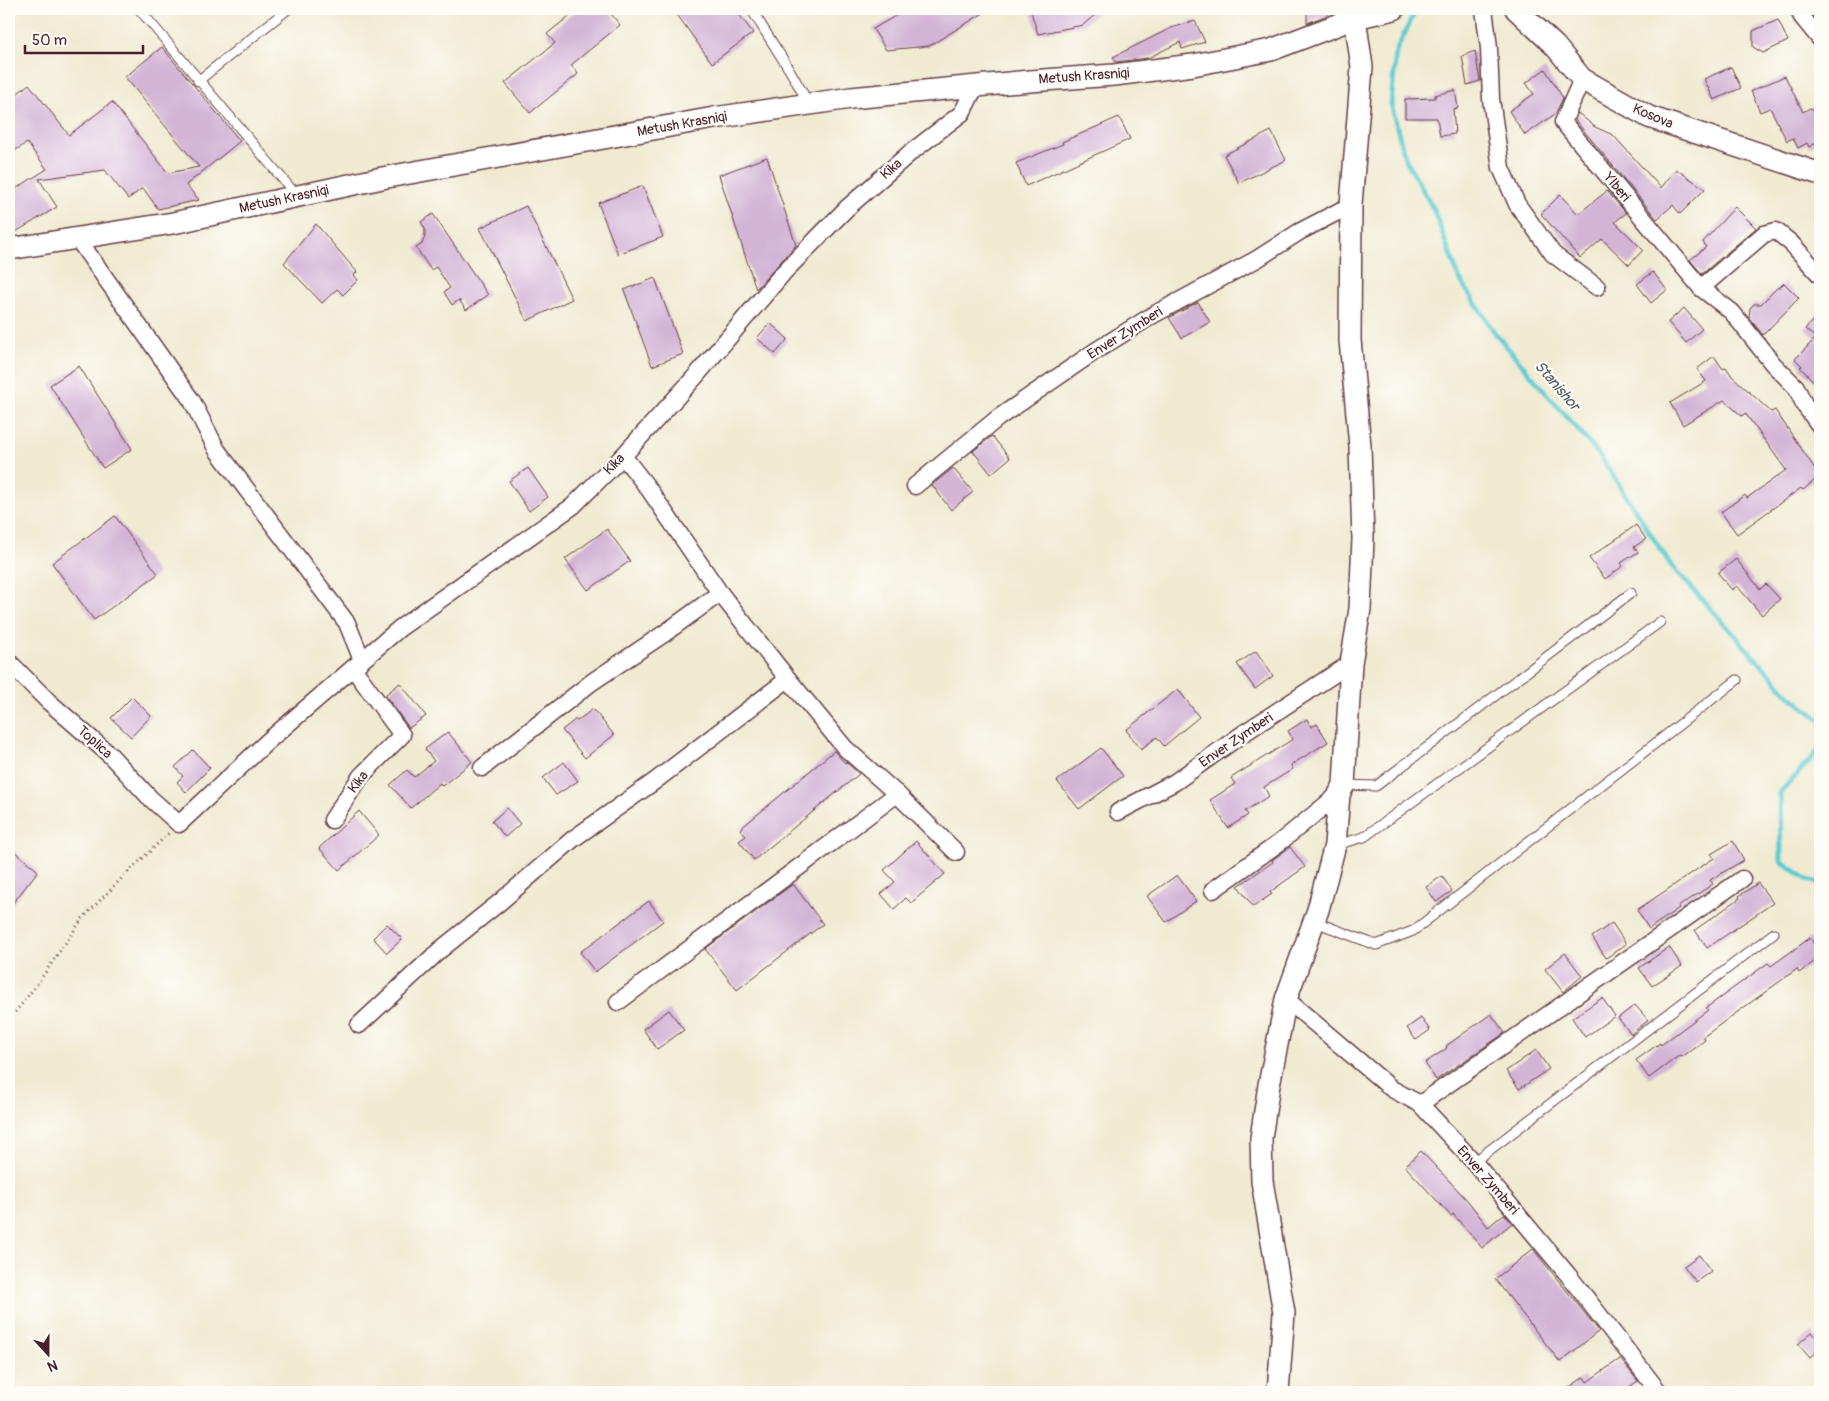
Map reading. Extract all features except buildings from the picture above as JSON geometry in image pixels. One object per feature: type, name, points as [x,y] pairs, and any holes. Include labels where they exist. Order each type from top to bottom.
[{"type":"street","points":[[1278,1392],[1284,1313],[1262,1181],[1261,1138],[1269,1085],[1286,999],[1314,921],[1335,845],[1350,663],[1360,609],[1364,539],[1360,446],[1350,340],[1351,205],[1362,67],[1353,13],[1394,9]]},
{"type":"street","points":[[1484,9],[1489,48],[1491,99],[1501,168],[1517,204],[1554,254],[1597,287]]},
{"type":"street","name":"Kosova","points":[[1516,9],[1555,46],[1582,78],[1649,117],[1820,174]]},
{"type":"street","points":[[1798,9],[1802,17],[1820,39]]},
{"type":"street","name":"Metush Krasniqi","points":[[9,249],[173,223],[382,178],[714,118],[851,98],[976,85],[1114,75],[1193,65],[1271,50],[1353,13]]},
{"type":"street","name":"Ylberi","points":[[1582,78],[1563,122],[1701,288],[1732,312],[1773,364],[1796,387],[1805,406],[1820,426]]},
{"type":"street","name":"Kika","points":[[332,820],[361,776],[402,735],[357,664],[415,618],[573,506],[623,456],[695,376],[784,272],[847,208],[910,153],[962,113],[976,85]]},
{"type":"street","name":"Enver Zymberi","points":[[915,486],[998,418],[1097,350],[1153,315],[1257,259],[1299,232],[1351,205]]},
{"type":"street","points":[[1701,288],[1764,234],[1776,231],[1791,243],[1820,275]]},
{"type":"street","points":[[77,238],[192,401],[217,450],[347,623],[357,664],[268,741],[179,824]]},
{"type":"street","points":[[623,456],[720,593],[788,680],[845,748],[956,852]]},
{"type":"street","points":[[482,768],[592,682],[720,593]]},
{"type":"street","name":"Toplica","points":[[9,662],[49,702],[110,755],[150,798],[179,824]]},
{"type":"street","name":"Enver Zymberi","points":[[1118,812],[1175,782],[1244,733],[1350,663]]},
{"type":"street","points":[[359,1025],[440,950],[500,902],[573,839],[662,776],[788,680]]},
{"type":"street","points":[[1214,890],[1279,843],[1341,790]]},
{"type":"street","points":[[618,1002],[896,794]]},
{"type":"street","points":[[1420,1104],[1742,879]]},
{"type":"street","name":"Enver Zymberi","points":[[1286,999],[1392,1089],[1420,1104],[1474,1162],[1569,1276],[1659,1392]]},
{"type":"lane","points":[[139,9],[298,197]]},
{"type":"lane","points":[[198,80],[288,9]]},
{"type":"lane","points":[[750,9],[809,104]]},
{"type":"lane","points":[[1341,790],[1376,786],[1631,593]]},
{"type":"lane","points":[[1335,845],[1364,837],[1660,622]]},
{"type":"lane","points":[[1314,921],[1376,945],[1413,931],[1737,680]]},
{"type":"lane","points":[[1474,1162],[1774,933]]},
{"type":"path","points":[[9,1020],[38,983],[82,919],[179,824]]},
{"type":"waterway","name":"Stanishor","points":[[1413,16],[1396,51],[1391,104],[1405,158],[1433,208],[1459,278],[1495,333],[1601,457],[1670,564],[1789,695],[1820,720]]},
{"type":"waterway","name":"Stanishor","points":[[1820,749],[1780,793],[1781,861],[1808,880],[1820,884]]}]
